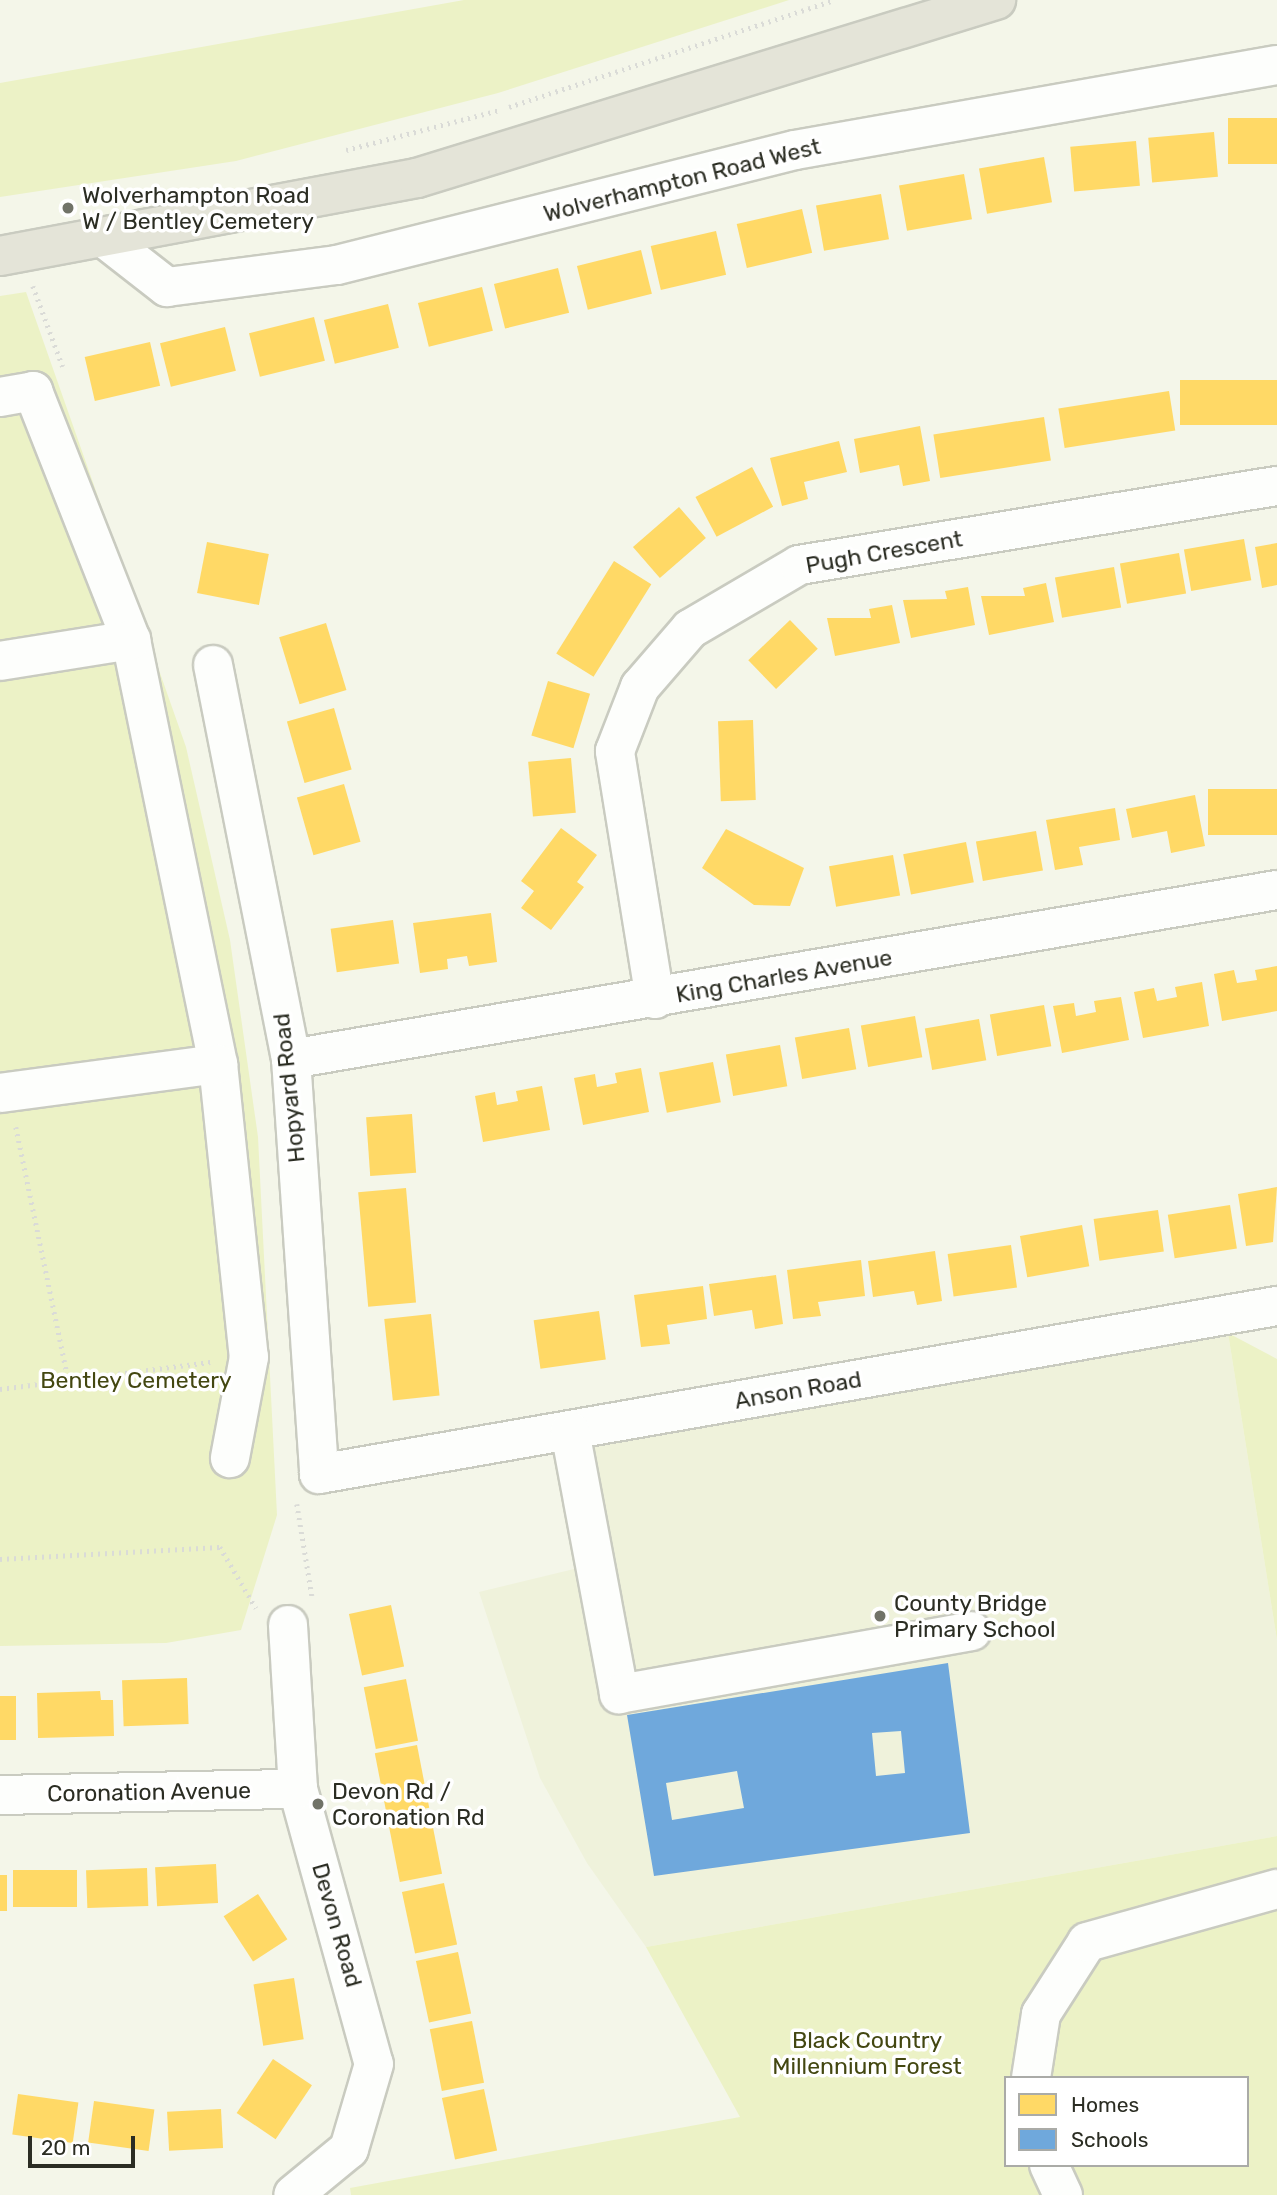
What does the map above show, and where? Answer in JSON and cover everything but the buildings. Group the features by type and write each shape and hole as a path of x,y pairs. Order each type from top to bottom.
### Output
{"main road":[{"path":"0,256 417,178 996,0"}],"street":[{"name":"Wolverhampton Road West","path":"104,238 167,287 338,265 795,150 1277,65"},
{"path":"0,397 33,391 131,640 218,1064 249,1357 230,1458"},
{"name":"Pugh Crescent","path":"655,999 615,751 640,687 690,629 799,565 1277,486"},
{"path":"0,661 131,640"},
{"name":"Hopyard Road","path":"213,665 290,1059 307,1486"},
{"name":"King Charles Avenue","path":"290,1059 1277,891"},
{"path":"5,1093 218,1064"},
{"name":"Anson Road","path":"307,1486 570,1431 1277,1306"},
{"path":"570,1431 619,1694 971,1631"},
{"name":"Devon Road","path":"287,1615 298,1789 374,2064 349,2149 293,2195"},
{"name":"Coronation Avenue","path":"0,1795 298,1789"},
{"path":"1031,2076 1041,2014 1087,1942 1277,1889"},
{"path":"1050,2167 1063,2195"}],"path":[{"path":"341,151 503,109 834,0"},
{"path":"5,1093 68,1379"},
{"path":"0,1389 249,1357"},
{"path":"287,1615 307,1486"},
{"path":"0,1559 220,1547 287,1615"}],"shaded area":[{"name":"County Bridge Primary School","path":"1228,1333 1277,1640 1277,1836 646,1947 587,1863 540,1778 479,1592 574,1569 551,1444"}],"green space":[{"path":"464,0 789,0 498,93 236,161 0,197 0,83"},
{"name":"Bentley Cemetery","path":"26,292 186,747 230,940 258,1137 277,1515 241,1630 166,1643 0,1646 0,296"},
{"path":"1228,1333 1277,1359 1277,1640"},
{"name":"Black Country Millennium Forest","path":"1277,1836 1277,2195 351,2195 350,2188 740,2117 646,1947"}],"place":[{"name":"Wolverhampton Road W / Bentley Cemetery","path":"68,208"},
{"name":"County Bridge Primary School","path":"880,1616"},
{"name":"Devon Rd / Coronation Rd","path":"318,1804"}]}
